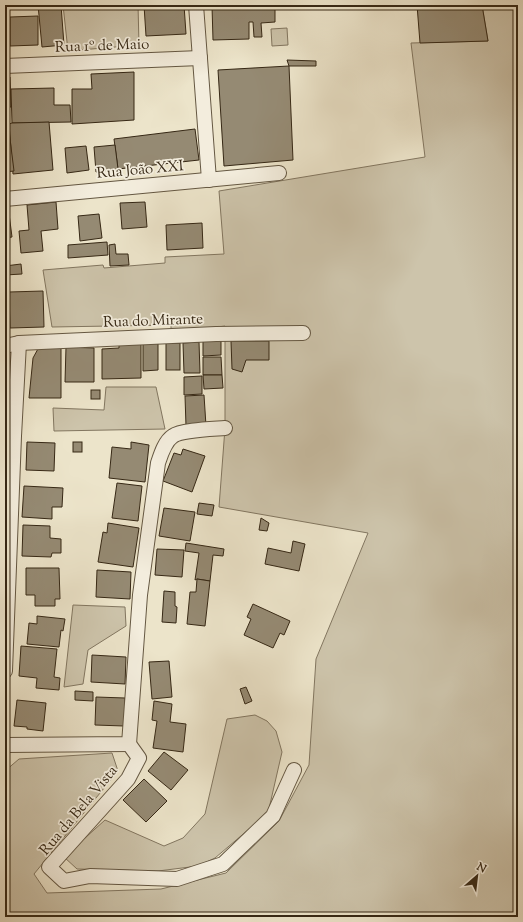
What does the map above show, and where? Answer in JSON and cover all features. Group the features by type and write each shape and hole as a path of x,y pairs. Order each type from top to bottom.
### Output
{"street":[{"path":"196,5 209,180"},
{"name":"Rua 1º de Maio","path":"5,66 200,58"},
{"name":"Rua João XXI","path":"5,199 279,173"},
{"name":"Rua do Mirante","path":"5,346 19,342 216,334 303,333"},
{"path":"5,671 19,342"},
{"path":"129,744 140,595 158,463 164,445 173,435 187,431 225,428"},
{"name":"Rua da Bela Vista","path":"5,746 129,744 139,758 128,779 49,867 64,881 90,876 177,879 223,864 273,816 294,770"}],"shaded area":[{"path":"63,5 138,5 139,45 68,51"},
{"path":"482,5 518,5 518,917 5,917 5,771 19,759 112,753 118,771 34,874 47,893 161,889 226,873 279,821 309,765 316,659 368,533 219,507 225,428 225,326 171,333 171,325 52,327 43,270 103,265 104,268 165,263 165,257 224,254 219,191 425,157 411,43 488,41"},
{"path":"287,28 288,45 272,46 271,29"},
{"path":"106,387 156,387 165,429 54,431 53,408 104,410"},
{"path":"73,605 125,607 126,626 88,650 83,684 64,687"},
{"path":"255,715 267,721 276,731 282,752 268,813 215,858 198,866 158,871 77,869 64,857 105,820 164,846 183,838 205,814 227,719"}],"building":[{"path":"38,5 61,5 64,45 42,47"},
{"path":"144,5 184,5 186,34 146,36"},
{"path":"275,5 275,22 261,23 262,37 254,37 253,22 249,22 249,39 213,40 212,6"},
{"path":"417,5 482,5 488,41 420,43"},
{"path":"38,16 38,45 10,46 10,17"},
{"path":"287,60 316,61 316,66 289,66"},
{"path":"289,66 293,160 224,166 218,70"},
{"path":"134,72 134,120 72,124 72,89 92,89 91,74"},
{"path":"5,77 10,77 11,107 5,107"},
{"path":"54,88 54,105 70,105 71,122 12,123 11,89"},
{"path":"49,122 53,170 13,174 9,124"},
{"path":"195,129 199,160 118,169 114,139"},
{"path":"5,131 9,131 14,171 5,172"},
{"path":"115,145 118,169 96,172 94,147"},
{"path":"86,146 89,170 67,173 65,148"},
{"path":"56,202 58,229 41,231 43,251 21,253 19,231 29,230 27,205"},
{"path":"145,202 147,227 122,229 120,203"},
{"path":"5,206 8,206 12,237 5,238"},
{"path":"99,214 102,238 80,241 78,216"},
{"path":"202,223 203,248 167,250 166,225"},
{"path":"107,242 108,255 68,258 68,245"},
{"path":"115,244 116,254 128,254 129,265 110,266 109,245"},
{"path":"21,264 22,274 5,275 5,266"},
{"path":"43,291 44,327 10,328 9,292"},
{"path":"203,337 221,337 221,355 203,356"},
{"path":"231,341 269,341 269,360 246,360 242,372 232,369"},
{"path":"199,342 200,373 184,373 183,343"},
{"path":"143,343 158,343 158,370 143,371"},
{"path":"166,343 180,343 180,370 166,370"},
{"path":"119,344 141,344 141,378 102,379 102,349 119,348"},
{"path":"61,346 61,398 29,398 33,358 39,347"},
{"path":"66,347 94,348 94,382 65,382"},
{"path":"203,357 221,357 222,375 203,375"},
{"path":"203,375 222,375 223,388 204,389"},
{"path":"202,376 202,394 184,395 184,377"},
{"path":"91,390 100,390 100,399 91,399"},
{"path":"204,395 206,426 186,426 185,396"},
{"path":"27,442 55,443 54,471 26,470"},
{"path":"73,442 82,442 82,452 73,452"},
{"path":"131,442 149,445 145,482 109,478 112,447 131,449"},
{"path":"183,449 205,456 192,492 163,481 174,453 181,455"},
{"path":"117,483 142,486 138,521 112,518"},
{"path":"24,486 63,488 62,507 52,507 52,519 22,517"},
{"path":"199,503 214,505 212,516 197,514"},
{"path":"164,508 195,512 190,541 159,536"},
{"path":"261,518 269,523 267,531 259,530"},
{"path":"108,523 139,528 133,567 98,562 103,532 107,533"},
{"path":"23,525 50,526 50,538 61,539 61,553 52,553 51,557 22,556"},
{"path":"293,541 305,544 299,571 265,564 268,548 291,553"},
{"path":"186,543 224,549 223,556 213,555 210,581 195,580 199,553 185,551"},
{"path":"157,549 184,550 182,577 155,575"},
{"path":"26,568 59,568 60,599 55,599 55,606 35,606 35,595 26,595"},
{"path":"97,570 131,572 130,599 96,597"},
{"path":"197,579 210,581 205,626 187,624 190,592 196,592"},
{"path":"164,591 175,592 175,606 177,607 176,623 162,622"},
{"path":"253,604 290,621 284,635 280,633 273,648 244,635 251,619 247,617"},
{"path":"37,616 65,619 63,631 61,630 59,647 27,644 29,623 37,624"},
{"path":"21,646 57,649 54,677 60,678 59,690 36,688 37,678 19,676"},
{"path":"92,655 126,657 125,684 91,682"},
{"path":"169,661 172,697 152,699 149,662"},
{"path":"246,687 252,701 245,704 240,689"},
{"path":"75,691 93,692 93,701 75,700"},
{"path":"96,697 125,698 124,726 95,725"},
{"path":"17,700 46,703 43,731 27,729 27,727 14,726"},
{"path":"154,701 172,704 170,722 186,724 183,752 153,748 157,721 152,720"},
{"path":"164,752 188,770 171,790 148,771"},
{"path":"144,779 167,801 146,822 123,800"}]}
